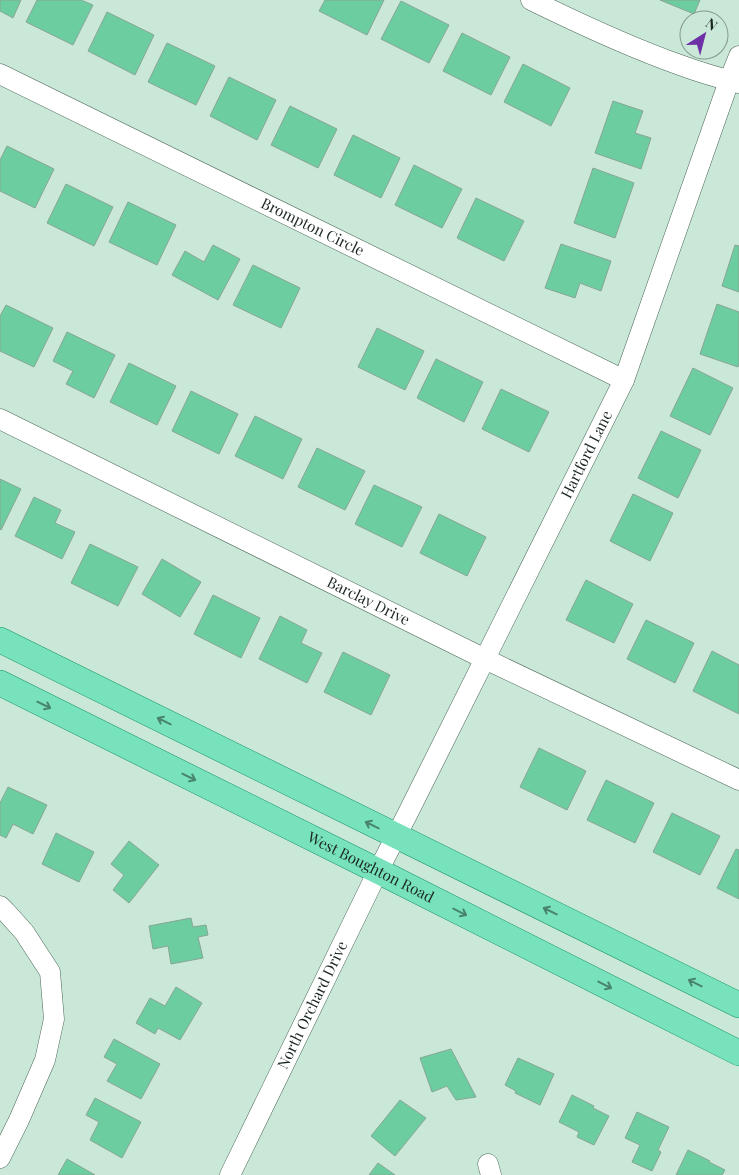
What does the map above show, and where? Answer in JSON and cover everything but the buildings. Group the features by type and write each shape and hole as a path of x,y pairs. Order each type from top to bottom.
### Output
{"main road":[{"path":"0,640 739,1005"},
{"name":"West Boughton Road","path":"0,683 739,1053"}],"street":[{"path":"531,0 619,41 669,61 734,82"},
{"name":"Hartford Lane","path":"396,836 624,380 734,82 739,56"},
{"name":"Brompton Circle","path":"0,74 624,380"},
{"name":"Barclay Drive","path":"0,419 485,659 739,780"},
{"name":"North Orchard Drive","path":"230,1175 396,836"},
{"path":"0,906 24,932 50,972 54,1019 45,1060 0,1158"}]}
